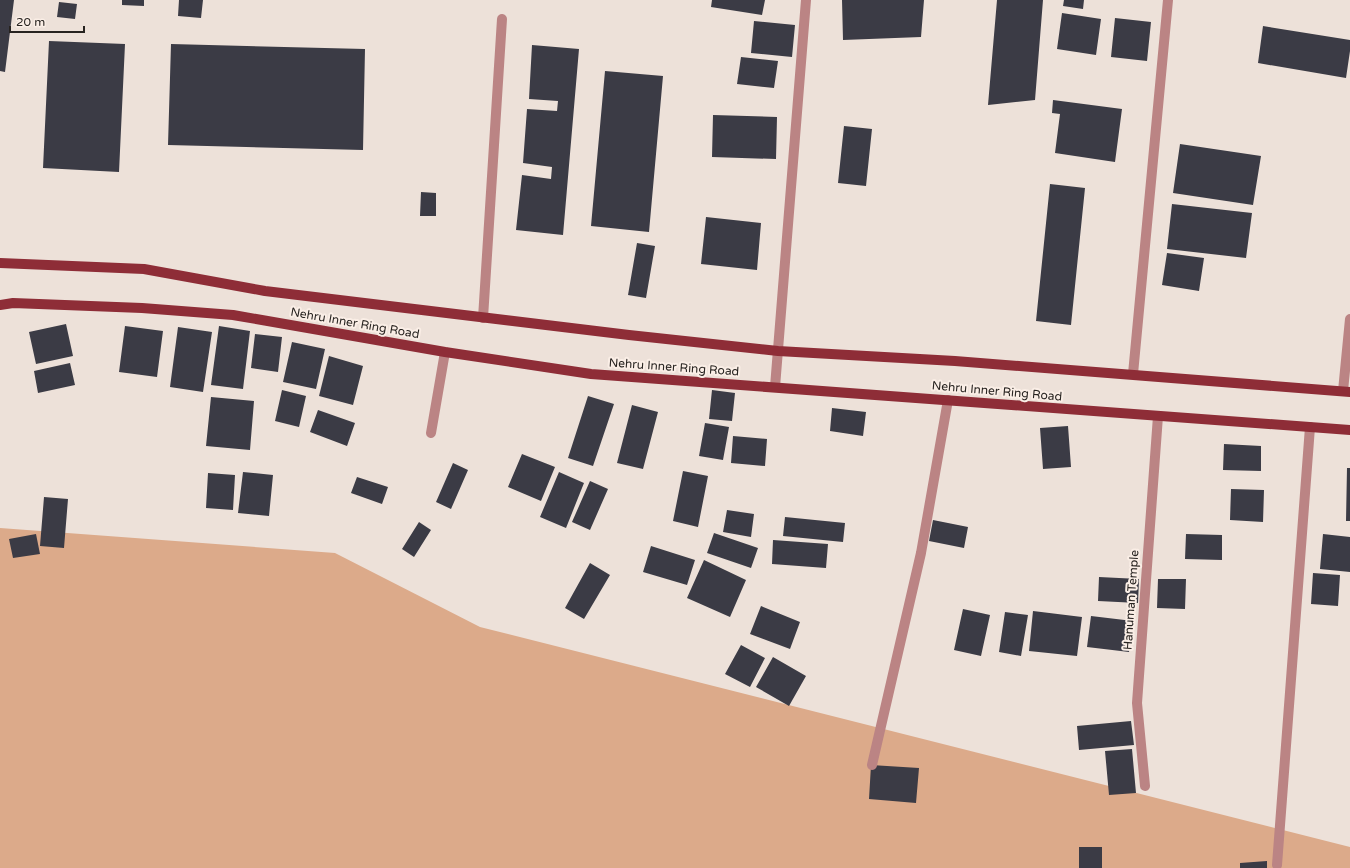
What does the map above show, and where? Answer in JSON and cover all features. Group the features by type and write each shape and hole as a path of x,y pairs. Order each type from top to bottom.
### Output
{"main road":[{"name":"Nehru Inner Ring Road","path":"0,263 144,269 265,291 440,311 483,318 628,336 778,351 955,361 1346,392"},
{"name":"Nehru Inner Ring Road","path":"0,305 13,303 142,308 233,315 445,352 591,374 1350,430"}],"street":[{"path":"775,387 806,0"},
{"path":"1133,374 1168,0"},
{"path":"483,318 502,19"},
{"path":"1346,392 1350,319"},
{"path":"431,433 445,352"},
{"path":"872,765 921,553 948,400"},
{"name":"Hanuman Temple","path":"1145,786 1137,703 1158,416"},
{"path":"1277,865 1310,427"}],"shaded area":[{"path":"0,528 335,553 480,627 1350,847 1350,868 0,868"}],"building":[{"path":"0,0 14,0 5,72 0,71"},
{"path":"122,0 144,0 144,6 122,5"},
{"path":"179,0 203,0 201,18 178,16"},
{"path":"712,0 765,0 762,15 711,7"},
{"path":"842,0 924,0 921,37 843,40"},
{"path":"997,0 1043,0 1035,100 988,105"},
{"path":"1064,0 1084,0 1083,9 1063,6"},
{"path":"59,2 77,4 75,19 57,17"},
{"path":"1062,13 1101,19 1096,55 1057,49"},
{"path":"1115,18 1151,22 1147,61 1111,57"},
{"path":"754,21 795,25 792,57 751,53"},
{"path":"1263,26 1350,40 1346,78 1258,63"},
{"path":"49,41 125,44 119,172 43,168"},
{"path":"171,44 365,49 363,150 168,145"},
{"path":"532,45 579,49 563,235 516,230 522,175 551,179 552,167 523,163 527,109 557,111 558,101 529,99"},
{"path":"741,57 778,61 774,88 737,84"},
{"path":"605,71 663,76 649,232 591,226"},
{"path":"1053,100 1122,109 1115,162 1055,153 1060,114 1052,113"},
{"path":"713,115 777,117 776,159 712,157"},
{"path":"844,126 872,129 866,186 838,183"},
{"path":"1180,144 1261,156 1253,205 1173,193"},
{"path":"1050,184 1085,188 1071,325 1036,321"},
{"path":"421,192 436,193 436,216 420,216"},
{"path":"1172,204 1252,213 1246,258 1167,249"},
{"path":"706,217 761,223 757,270 701,264"},
{"path":"637,243 655,246 646,298 628,295"},
{"path":"1167,253 1204,258 1199,291 1162,285"},
{"path":"66,324 73,356 36,364 29,332"},
{"path":"125,326 163,331 157,377 119,372"},
{"path":"219,326 250,331 243,389 211,385"},
{"path":"178,327 212,332 203,392 170,387"},
{"path":"255,334 282,337 278,372 251,368"},
{"path":"292,342 325,349 316,389 283,382"},
{"path":"329,356 363,366 353,405 319,396"},
{"path":"70,363 75,385 38,393 34,371"},
{"path":"282,390 306,396 299,427 275,421"},
{"path":"712,390 735,393 732,421 709,419"},
{"path":"588,396 614,404 593,466 568,458"},
{"path":"211,397 254,401 250,450 206,446"},
{"path":"632,405 658,412 643,469 617,463"},
{"path":"832,408 866,412 863,436 830,431"},
{"path":"318,410 355,423 347,446 310,432"},
{"path":"705,423 729,427 723,460 699,456"},
{"path":"1068,426 1071,467 1043,469 1040,428"},
{"path":"733,436 767,439 765,466 731,463"},
{"path":"1224,444 1261,446 1261,471 1223,470"},
{"path":"522,454 555,467 541,501 508,487"},
{"path":"453,463 468,470 451,509 436,502"},
{"path":"1347,468 1350,468 1350,521 1346,521"},
{"path":"683,471 708,476 698,527 673,521"},
{"path":"243,472 273,475 269,516 238,513"},
{"path":"559,472 584,483 566,528 540,517"},
{"path":"208,473 235,475 233,510 206,508"},
{"path":"357,477 388,487 382,504 351,493"},
{"path":"590,481 608,489 590,530 572,522"},
{"path":"1231,489 1264,490 1263,522 1230,520"},
{"path":"44,497 68,499 64,548 40,546"},
{"path":"727,510 754,514 751,537 723,532"},
{"path":"785,517 845,523 843,542 783,536"},
{"path":"933,520 968,527 964,548 929,541"},
{"path":"419,522 431,530 414,557 402,549"},
{"path":"714,533 758,548 751,568 707,553"},
{"path":"36,534 40,554 13,558 9,539"},
{"path":"1186,534 1222,535 1222,560 1185,559"},
{"path":"1323,534 1350,537 1350,572 1320,569"},
{"path":"773,540 828,544 826,568 772,564"},
{"path":"651,546 695,560 687,585 643,572"},
{"path":"704,560 746,580 730,617 687,598"},
{"path":"590,563 610,575 584,619 565,608"},
{"path":"1313,573 1340,575 1338,606 1311,604"},
{"path":"1099,577 1139,579 1138,603 1098,601"},
{"path":"1158,579 1186,579 1185,609 1157,608"},
{"path":"761,606 800,622 790,649 750,634"},
{"path":"963,609 990,615 981,656 954,650"},
{"path":"1033,611 1082,617 1077,656 1029,651"},
{"path":"1005,612 1028,615 1021,656 999,652"},
{"path":"1091,616 1133,621 1129,652 1087,647"},
{"path":"741,645 765,658 750,687 725,674"},
{"path":"773,657 806,676 789,706 756,687"},
{"path":"1131,721 1134,745 1079,750 1077,726"},
{"path":"1132,749 1136,793 1109,795 1105,751"},
{"path":"871,765 919,768 916,803 869,799"},
{"path":"1079,847 1102,847 1102,868 1079,868"},
{"path":"1267,861 1267,868 1240,868 1240,863"}]}
